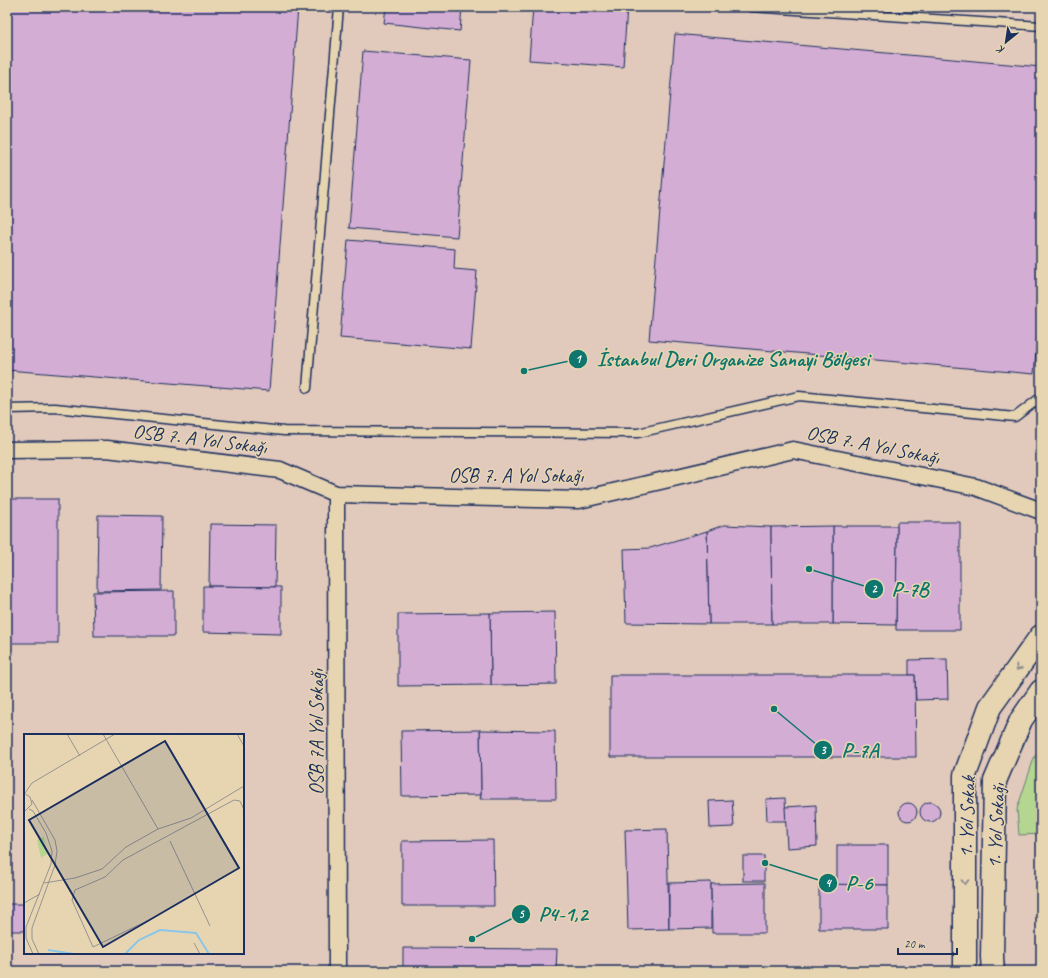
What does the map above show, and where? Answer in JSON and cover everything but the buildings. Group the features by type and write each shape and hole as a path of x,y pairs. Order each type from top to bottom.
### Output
{"street":[{"name":"OSB 7. A Yol Sokağı","path":"7,450 107,449 280,470 336,494 579,500 793,450 976,487 1041,511"},
{"name":"OSB 7A Yol Sokağı","path":"336,494 337,971"},
{"name":"1. Yol Sokak","path":"965,971 965,775 990,707 1041,636"},
{"name":"1. Yol Sokağı","path":"993,971 995,781 1021,720 1041,691"}],"lane":[{"path":"307,388 339,7"},
{"path":"751,7 1041,26"},
{"path":"7,409 55,408 284,431 638,433 799,396 1015,417 1041,397"}],"shaded area":[{"path":"7,7 1041,7 1041,971 7,971"}],"green space":[{"path":"1041,747 1041,834 1019,835 1017,809 1034,758"}],"place":[{"name":"İstanbul Deri Organize Sanayi Bölgesi","path":"524,371"},
{"name":"P-7B","path":"809,569"},
{"name":"P-7A","path":"774,709"},
{"name":"P-6","path":"765,863"},
{"name":"P4-1,2","path":"472,939"}]}
